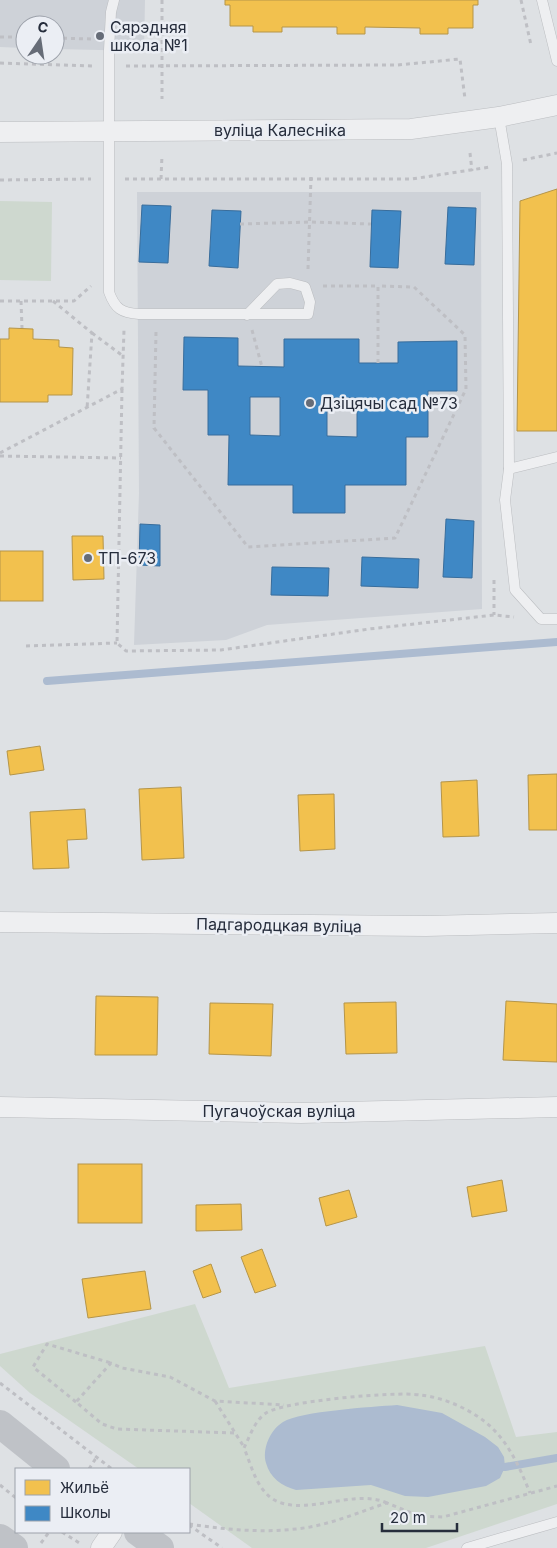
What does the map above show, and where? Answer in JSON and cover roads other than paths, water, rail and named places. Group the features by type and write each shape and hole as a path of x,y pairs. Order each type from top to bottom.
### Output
{"street":[{"name":"вуліца Калесніка","path":"0,132 411,129 499,117 557,105"},
{"name":"Падгародцкая вуліца","path":"0,922 426,926 557,923"},
{"name":"Пугачоўская вуліца","path":"0,1107 302,1113 557,1107"},
{"path":"0,1424 55,1468"},
{"path":"101,1548 111,1533"},
{"path":"139,1533 160,1548"},
{"path":"0,1538 14,1548"}],"lane":[{"path":"114,0 109,66 110,292 114,305 124,313 247,315 308,314 310,302 306,287 290,283 278,284 247,315"},
{"path":"542,0 557,61"},
{"path":"547,17 557,12"},
{"path":"499,117 507,164 509,469 505,500 515,590 541,619 557,619"},
{"path":"509,469 557,457"},
{"path":"467,1548 557,1522"}],"water":[{"path":"397,1405 442,1413 485,1437 498,1447 504,1457 505,1467 500,1478 486,1486 428,1497 405,1496 371,1485 296,1490 277,1481 270,1473 265,1458 266,1446 274,1430 283,1422 292,1418 320,1412"}],"waterway":[{"path":"47,681 557,642"},
{"path":"505,1467 557,1458"}],"place":[{"name":"Сярэдняя школа №1","path":"100,36"},
{"name":"Дзіцячы сад №73","path":"310,403"},
{"name":"ТП-673","path":"88,558"}]}
